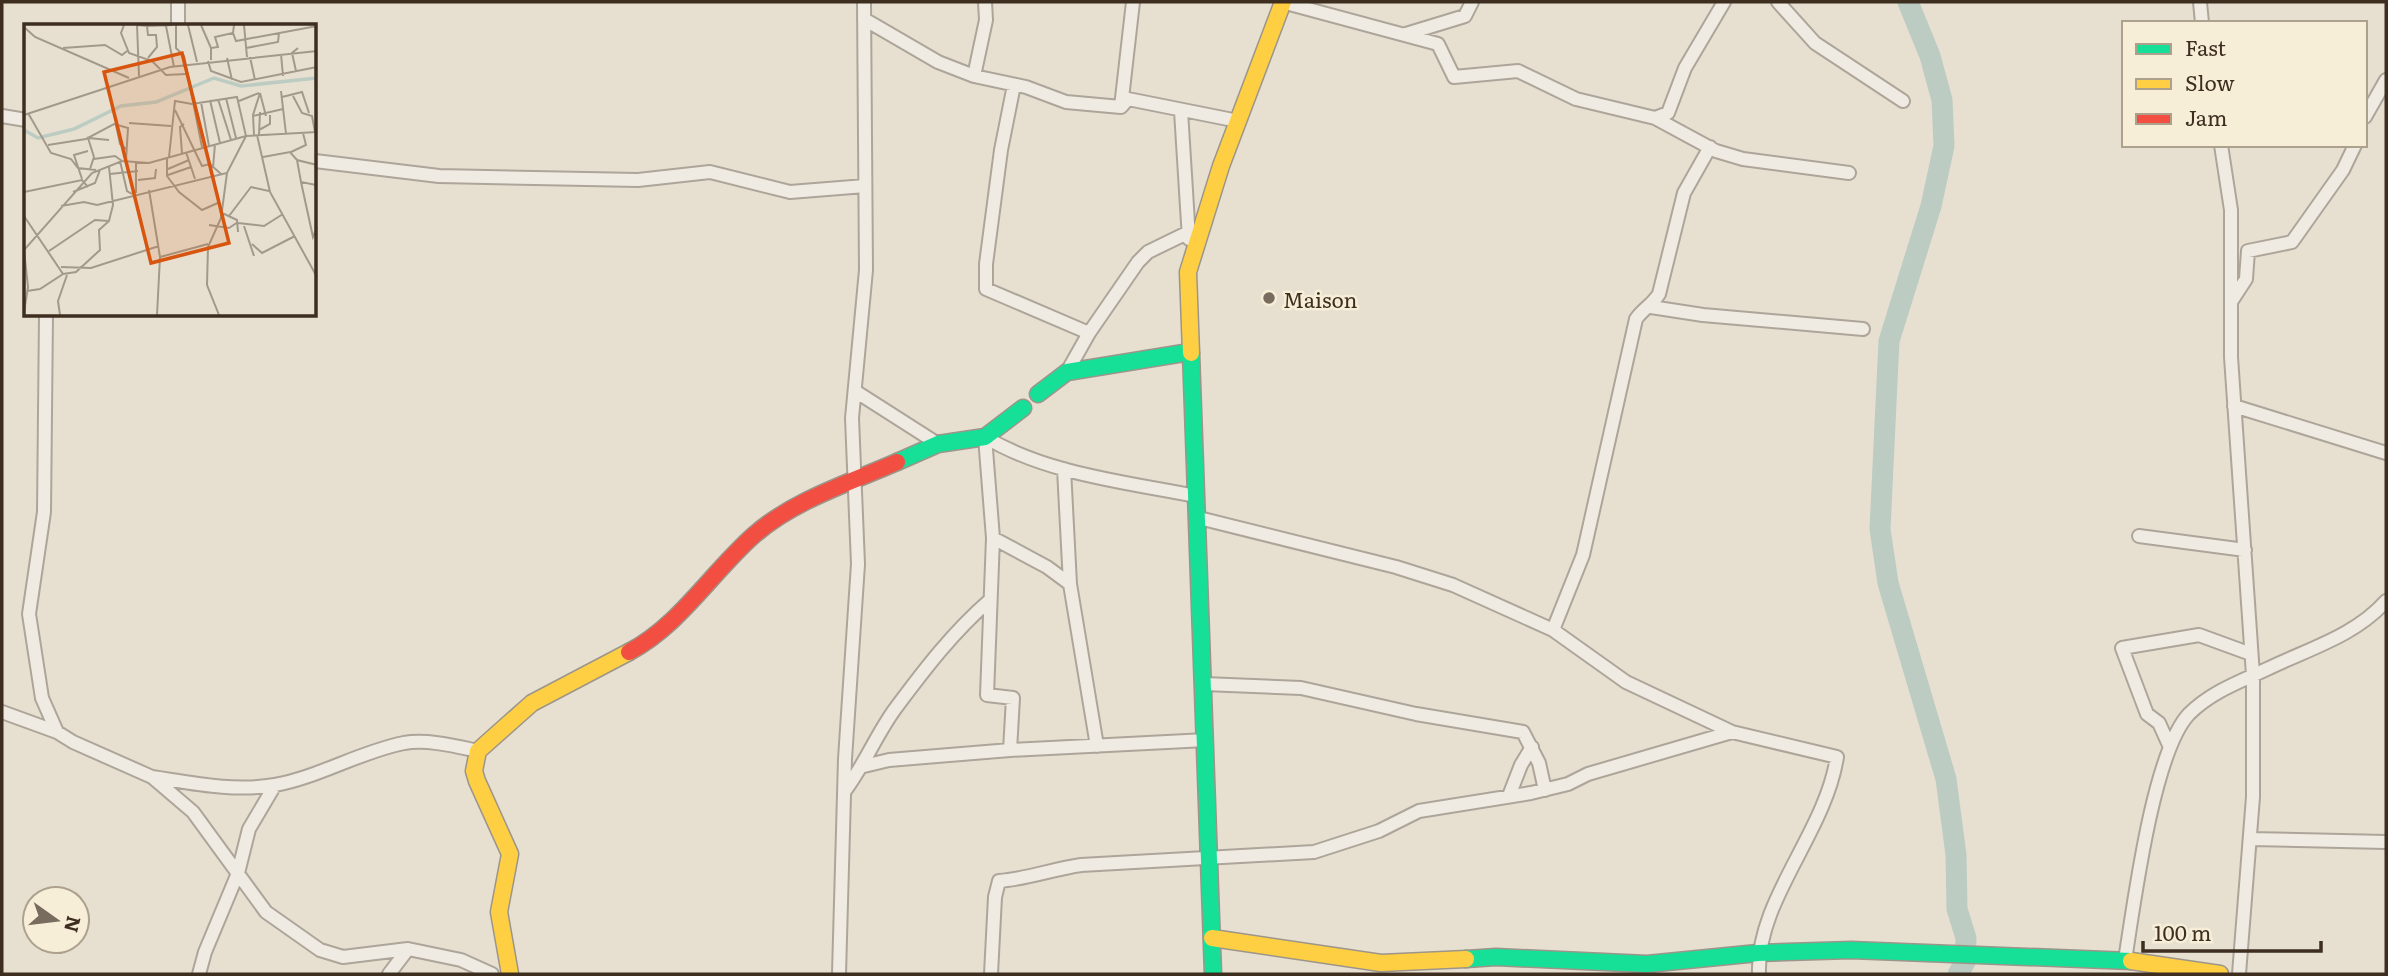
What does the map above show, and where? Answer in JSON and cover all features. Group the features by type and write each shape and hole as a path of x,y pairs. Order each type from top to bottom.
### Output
{"street":[{"path":"177,24 178,2"},
{"path":"839,974 844,792 858,564 852,418 866,270 864,2"},
{"path":"974,76 986,20 985,2"},
{"path":"1121,107 1132,2"},
{"path":"1191,259 1282,2 1438,44 1454,78 1518,71 1576,99 1655,118 1710,147 1743,159 1849,173"},
{"path":"1402,34 1437,27 1465,16 1472,2"},
{"path":"1655,118 1668,113 1685,68 1724,2"},
{"path":"1778,2 1815,43 1903,101"},
{"path":"2200,2 2202,21"},
{"path":"864,19 938,62 974,76 1014,85 1066,102 1121,107"},
{"path":"2367,113 2386,80"},
{"path":"1014,85 1001,150 985,285 990,292 1089,333"},
{"path":"1121,107 1128,100 1238,121"},
{"path":"1181,111 1191,259 1190,352 1195,496 1199,518 1213,974"},
{"path":"2,116 24,120"},
{"path":"1553,630 1583,555 1636,319 1641,312 1651,307 1658,294 1684,193 1710,147"},
{"path":"2221,147 2231,211 2230,303 2234,407 2253,676 2251,839 2239,974"},
{"path":"2230,303 2246,279 2248,251 2292,242 2343,170 2354,147"},
{"path":"317,161 439,176 638,180 710,172 790,192 865,186"},
{"path":"1038,394 1067,372 1089,333 1138,262 1148,252 1189,232"},
{"path":"1651,307 1703,315 1863,329"},
{"path":"46,317 44,512 29,614 42,698 57,732"},
{"path":"1067,372 1190,352"},
{"path":"855,391 938,444"},
{"path":"2234,407 2386,453"},
{"path":"510,974 499,912 510,853 477,781 474,771 478,751 532,703 654,639 754,535 792,508 938,444 985,437 1023,408"},
{"path":"985,437 1011,453 1064,469 1195,496"},
{"path":"985,437 993,538 987,695 1013,698 1010,750"},
{"path":"1064,469 1070,584 1097,746"},
{"path":"1199,518 1453,585 1553,630 1626,682 1732,732 1837,757 1809,840 1770,911 1758,953 1759,974"},
{"path":"2139,536 2245,550"},
{"path":"993,538 1047,567 1070,584"},
{"path":"844,792 864,766 896,709 955,630 989,600"},
{"path":"2125,960 2143,850 2169,745 2189,714 2214,693 2328,642 2361,624 2386,601"},
{"path":"2169,745 2159,723 2147,714 2122,648 2199,635 2251,654"},
{"path":"1204,684 1301,688 1416,714 1523,732 1532,747 1545,790"},
{"path":"2,712 57,732 90,750 152,777 218,786 275,785 405,743 442,744 478,751"},
{"path":"991,974 995,897 999,881 1023,879 1052,869 1081,865 1314,852 1379,831 1419,811 1545,790 1732,732"},
{"path":"864,766 888,760 1010,750 1206,740"},
{"path":"1510,796 1521,765 1532,747"},
{"path":"152,777 193,812 266,912 320,950 343,957 408,950 461,960 492,974"},
{"path":"199,974 205,952 237,873 249,829 275,785"},
{"path":"2251,839 2386,842"},
{"path":"1212,938 1381,963 1496,957 1647,964 1758,953 1852,950 2125,960 2220,974"},
{"path":"389,974 408,950"}],"waterway":[{"path":"1908,2 1930,56 1942,100 1944,146 1931,206 1889,341 1880,529 1888,583 1946,779 1956,855 1957,909 1966,938 1965,962 1958,974"}],"traffic: fast":[{"path":"1038,394 1067,372 1190,352"},
{"path":"1191,353 1213,974"},
{"path":"897,462 938,444 985,437 1023,408"},
{"path":"1466,959 1496,957 1647,964 1758,953 1851,950 2131,961"}],"traffic: slow":[{"path":"1191,353 1188,272 1221,166 1283,2"},
{"path":"510,974 499,912 510,854 477,781 474,771 478,751 532,703 629,652"},
{"path":"1212,938 1381,963 1466,959"},
{"path":"2131,961 2220,974"}],"traffic: jam":[{"path":"629,652 664,628 738,550 770,523 822,493 897,462"}],"place":[{"name":"Maison","path":"1269,298"}]}
